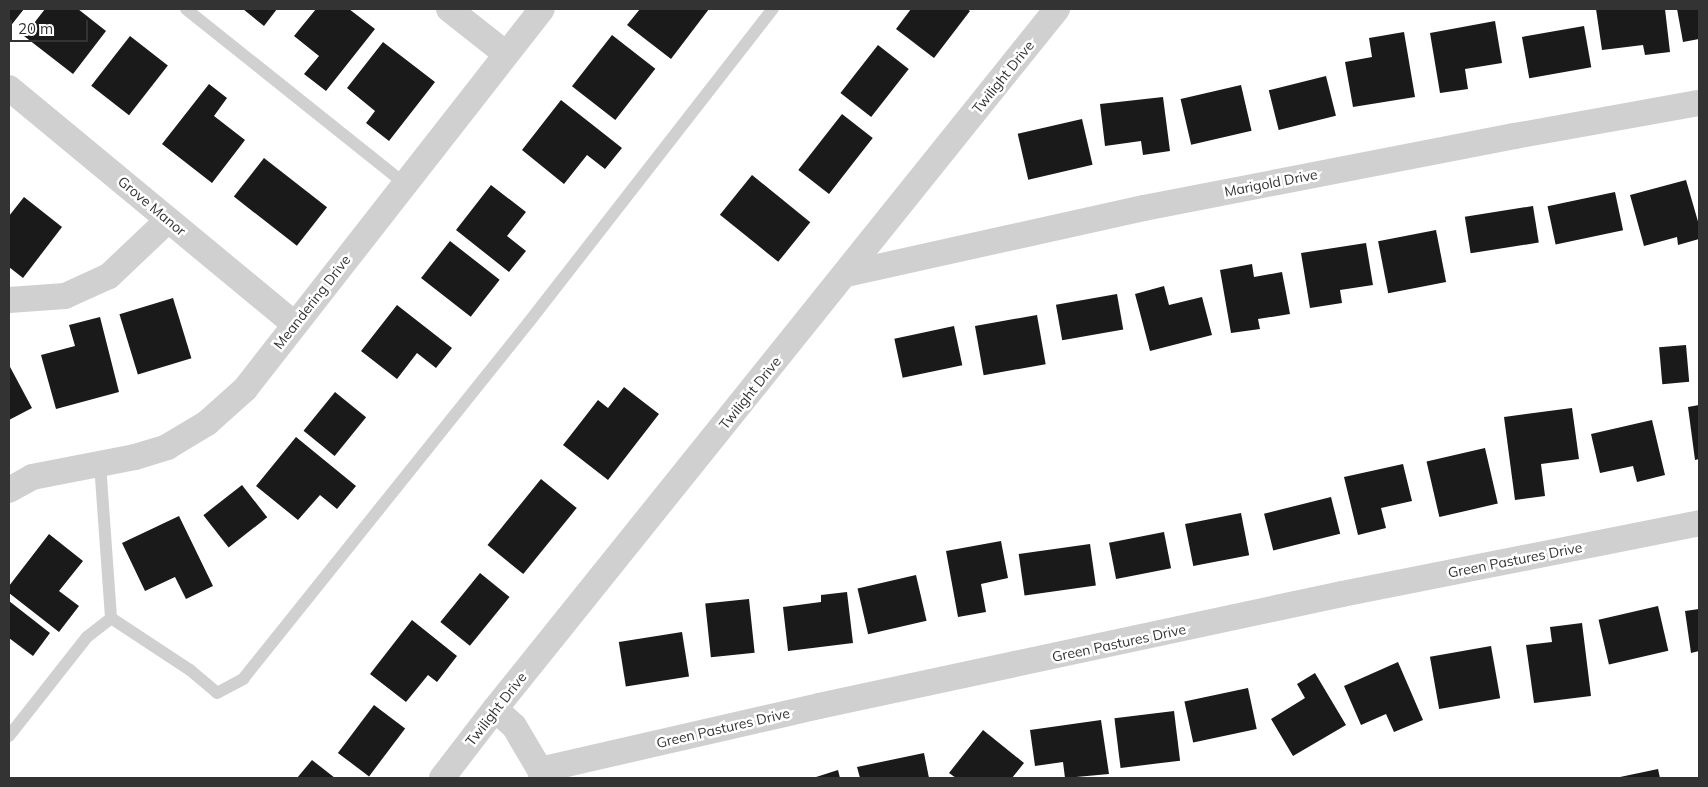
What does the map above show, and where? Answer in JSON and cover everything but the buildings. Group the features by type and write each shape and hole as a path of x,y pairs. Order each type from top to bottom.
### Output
{"street":[{"path":"449,9 506,54"},
{"name":"Meandering Drive","path":"9,490 32,477 135,457 167,447 207,423 245,389 542,9"},
{"name":"Twilight Drive","path":"442,778 495,709 1057,9"},
{"name":"Grove Manor","path":"9,88 295,325"},
{"name":"Marigold Drive","path":"846,274 1144,208 1514,136 1699,103"},
{"path":"9,300 65,296 109,276 168,220"},
{"name":"Green Pastures Drive","path":"541,774 819,706 1342,594 1699,523"},
{"path":"495,709 514,726 541,774"}],"lane":[{"path":"186,9 405,184"},
{"path":"111,618 190,670 217,693 243,679 529,322 773,9"},
{"path":"100,464 111,618"},
{"path":"9,736 87,636 111,618"}]}
